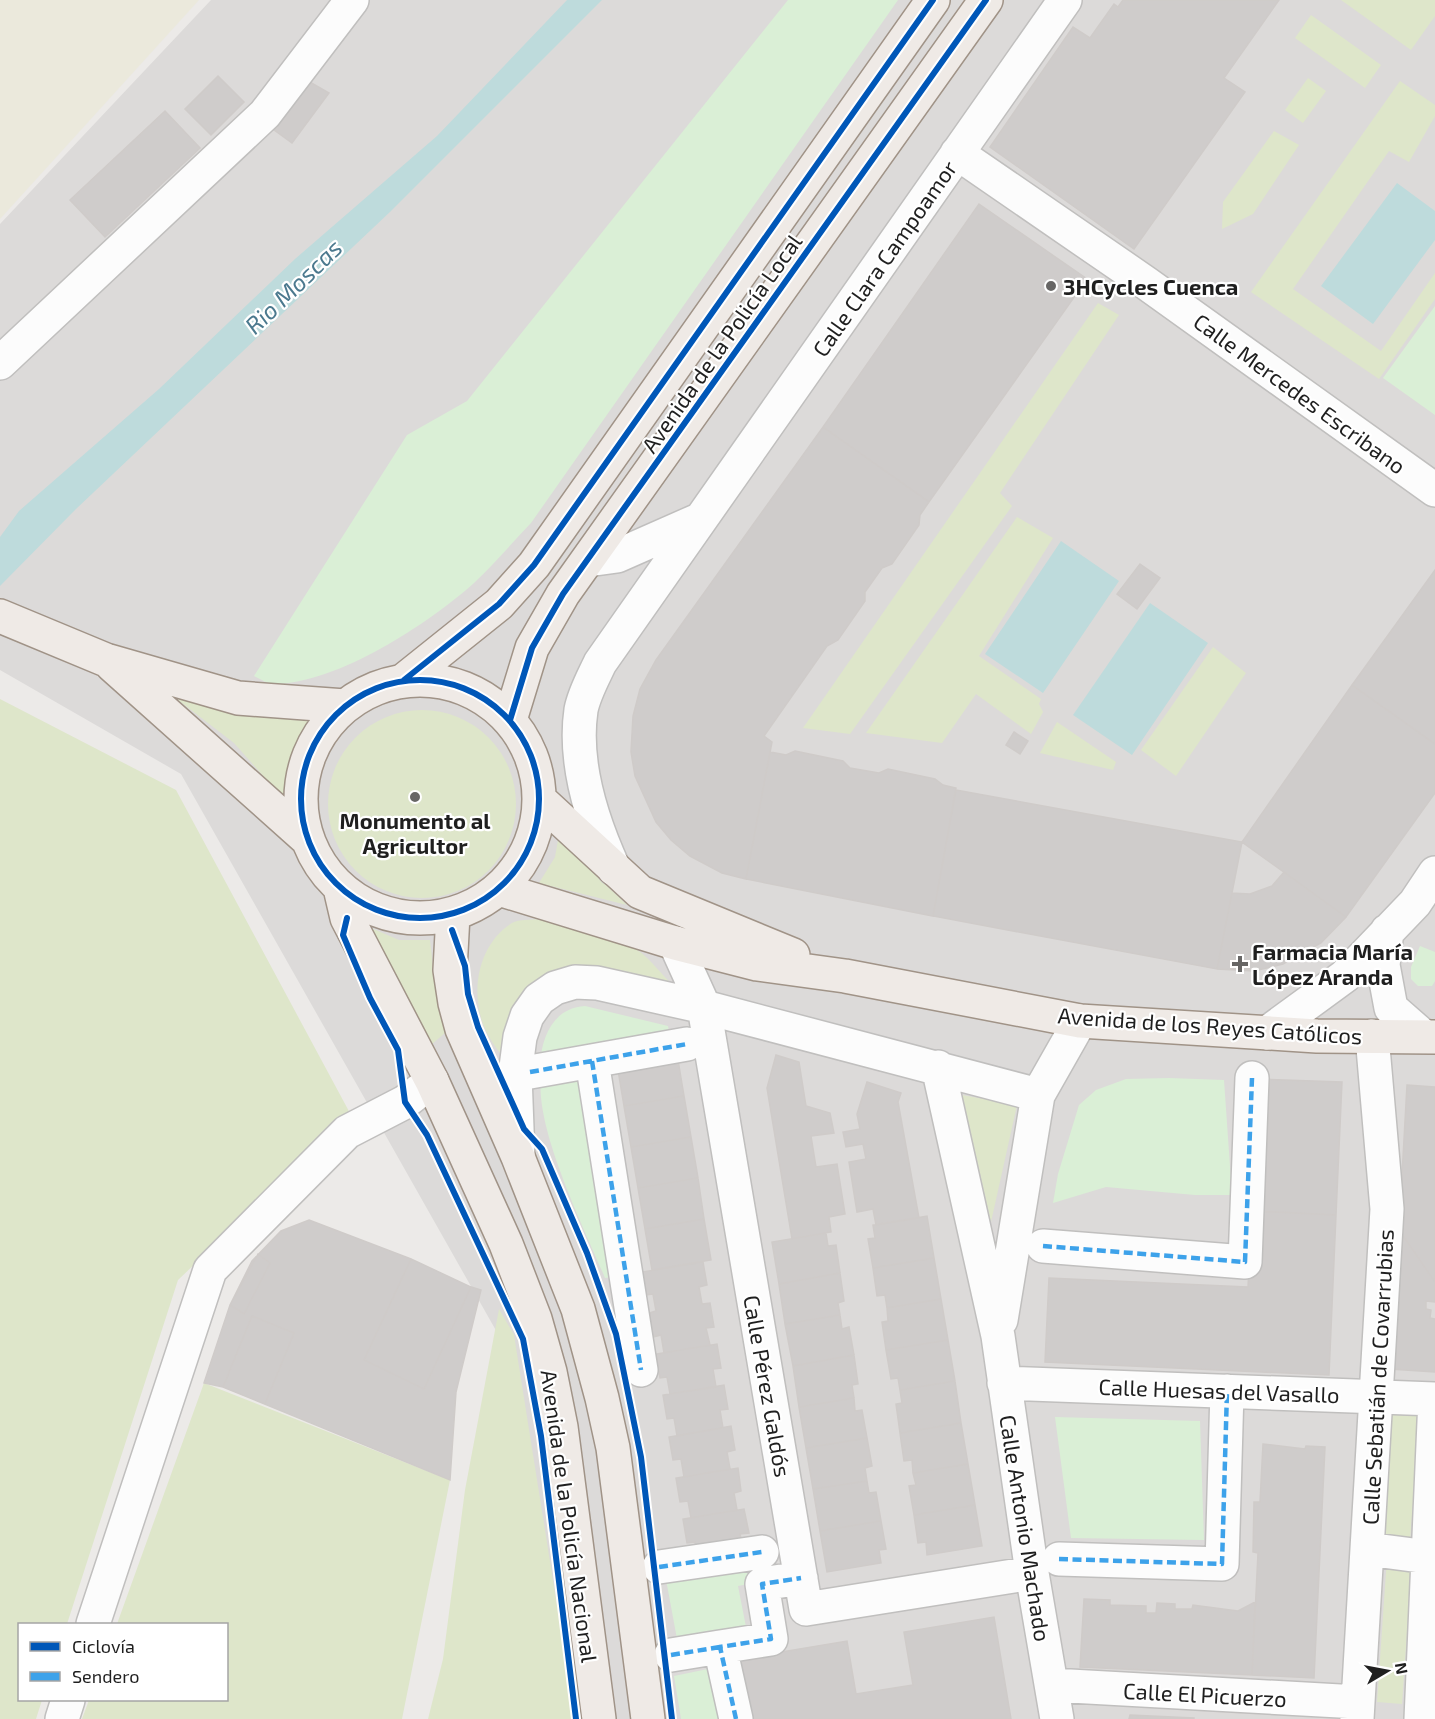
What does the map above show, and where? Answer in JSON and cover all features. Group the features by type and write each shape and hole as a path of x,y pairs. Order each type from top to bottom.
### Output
{"main road":[{"name":"Avenida de la Policía Local","path":"404,680 499,604 534,565 933,0"},
{"name":"Avenida de la Policía Local","path":"510,720 532,648 545,621 986,0"},
{"path":"0,616 106,660 238,698 345,706"},
{"path":"106,660 307,839"},
{"path":"404,680 430,680 462,687 491,702 510,720 532,758 536,771 540,800 529,849 511,877 499,889 482,902 453,915 423,919 393,916 365,906 340,888 321,866 307,839 300,803 305,766 320,733 345,706 367,692 404,680"},
{"name":"Avenida de los Reyes Católicos","path":"540,800 640,892 845,976"},
{"name":"Avenida de la Policía Nacional","path":"340,888 347,918 432,1081 506,1244 535,1319 550,1372 561,1427 599,1719"},
{"name":"Avenida de los Reyes Católicos","path":"499,889 675,943 757,964 845,976 1080,1021 1267,1033 1429,1037"},
{"name":"Avenida de la Policía Nacional","path":"453,915 450,970 455,1003 476,1063 519,1157 578,1309 602,1398 613,1448 648,1719"}],"street":[{"path":"0,363 265,114 352,0"},
{"name":"Calle Clara Campoamor","path":"614,869 596,830 588,801 580,740 584,699 610,647 705,517 1065,0"},
{"name":"Calle Mercedes Escribano","path":"957,153 1146,283 1435,490"},
{"path":"588,560 617,556 705,517"},
{"path":"1267,1033 1345,976 1415,903 1435,873"},
{"path":"1387,931 1383,965 1391,1008 1429,1037"},
{"name":"Calle Pérez Galdós","path":"675,943 704,1007 806,1609 1046,1566"},
{"path":"519,1157 515,1059 527,1016 539,999 566,983 586,982 704,1007 1038,1095"},
{"name":"Calle Antonio Machado","path":"998,1336 1038,1095 1080,1021"},
{"name":"Calle Sebatián de Covarrubias","path":"1358,1710 1387,1209 1372,1036"},
{"path":"530,1071 687,1044"},
{"path":"592,1061 641,1370"},
{"name":"Calle Antonio Machado","path":"938,1067 998,1336 1004,1383 1046,1566 1052,1686 1058,1719"},
{"path":"1043,1246 1245,1262 1252,1078"},
{"path":"93,1623 210,1270 347,1132 405,1102 432,1081"},
{"name":"Calle Huesas del Vasallo","path":"1004,1383 1435,1399"},
{"path":"1046,1566 1222,1564 1227,1391"},
{"path":"1421,1719 1432,1558 1435,1399"},
{"path":"1367,1549 1432,1558"},
{"path":"659,1567 762,1552"},
{"path":"671,1655 771,1639 762,1584 801,1578"},
{"path":"720,1647 736,1719"},
{"name":"Calle El Picuerzo","path":"1052,1686 1358,1710"},
{"path":"62,1719 68,1701"}],"shaded area":[{"path":"0,0 199,0 0,219"},
{"path":"211,0 1435,0 1435,1719 553,1719 511,1357 181,774 0,670 0,224"}],"green space":[{"path":"788,0 898,0 531,523 474,583 455,599 407,633 381,648 326,674 300,681 272,684 254,676 407,435 467,401"},
{"path":"1341,0 1435,0 1435,16 1411,50"},
{"path":"1311,15 1381,65 1365,88 1295,38"},
{"path":"1308,78 1326,91 1303,123 1285,110"},
{"path":"1400,81 1435,105 1435,116 1409,162 1389,151 1293,289 1381,351 1435,273 1435,299 1379,379 1251,292"},
{"path":"1274,131 1299,145 1253,214 1222,229 1223,202"},
{"path":"1098,303 1119,315 1000,493 1012,506 850,734 803,728"},
{"path":"1435,306 1435,415 1383,378"},
{"path":"1017,517 1053,538 979,656 1041,699 1039,704 1043,712 1031,734 976,694 942,743 866,733"},
{"path":"1213,647 1246,673 1176,776 1141,750"},
{"path":"169,693 318,714 309,723 296,745 291,769 290,806 234,743"},
{"path":"0,699 176,790 351,1115 178,1280 67,1623 18,1623 18,1701 42,1701 36,1719 0,1719"},
{"path":"422,710 458,717 474,726 488,738 500,752 509,768 516,804 509,840 500,856 488,870 474,882 458,891 422,898 386,891 370,882 356,870 344,856 335,840 328,804 335,768 344,752 356,738 370,726 386,717"},
{"path":"1057,722 1116,762 1113,770 1040,753"},
{"path":"558,840 627,905 539,883 555,857"},
{"path":"540,919 578,926 617,939 640,952 673,985 578,966 565,967 548,975 506,1062 488,1035 481,1017 478,1002 480,972 484,957 500,932 515,922"},
{"path":"371,928 399,940 430,940 435,986 446,1032 431,1045"},
{"path":"1420,946 1435,952 1435,981 1432,986 1418,986 1411,979 1411,967"},
{"path":"585,1006 668,1026 671,1043 540,1064 547,1033 552,1025 565,1012"},
{"path":"590,1068 618,1276 605,1278 563,1178 553,1150 541,1099 541,1077"},
{"path":"1126,1079 1224,1080 1232,1195 1195,1195 1106,1187 1053,1203 1058,1174 1079,1105 1096,1090"},
{"path":"962,1095 1017,1105 991,1222"},
{"path":"499,1309 514,1335 575,1719 428,1719 443,1659 465,1490"},
{"path":"204,1383 450,1480 402,1719 82,1719 89,1701 228,1701 228,1623 117,1623"},
{"path":"1390,1414 1420,1416 1410,1540 1382,1538"},
{"path":"1055,1417 1200,1421 1204,1540 1071,1538"},
{"path":"772,1555 776,1579 738,1586 746,1627 677,1639 665,1574"},
{"path":"1387,1558 1412,1560 1402,1704 1377,1702"},
{"path":"708,1669 718,1719 681,1719 674,1676"}],"water":[{"name":"Rio Moscas","path":"567,0 602,0 391,211 76,509 0,586 0,537 19,511 159,389 295,259 437,136"},
{"path":"1397,183 1435,211 1435,240 1373,324 1321,286"},
{"path":"1061,541 1119,581 1043,693 985,654"},
{"path":"1150,603 1208,643 1132,755 1073,715"}],"building":[{"path":"1123,0 1279,0 1224,78 1245,92 1134,249 990,147 1073,27 1090,38 1114,4 1118,7"},
{"path":"218,76 244,102 211,135 185,109"},
{"path":"301,77 329,93 292,143 266,124"},
{"path":"165,111 200,148 105,237 70,200"},
{"path":"979,204 1087,279 929,502 823,427"},
{"path":"823,427 929,502 920,515 919,525 892,564 882,568 865,592 865,601 838,640 827,646 764,736 772,742 746,879 722,873 690,856 671,840 656,822 635,776 631,752 633,716 640,689 656,660"},
{"path":"1140,564 1160,578 1137,609 1117,594"},
{"path":"1435,570 1435,744 1352,685"},
{"path":"1352,685 1435,744 1435,793 1346,917 1242,842"},
{"path":"1014,732 1028,741 1020,754 1006,745"},
{"path":"795,751 843,761 850,768 879,773 888,769 935,779 943,785 956,788 933,916 746,879 770,752 786,755"},
{"path":"956,790 1242,842 1217,969 933,916"},
{"path":"1284,872 1346,917 1321,943 1283,964 1254,971 1217,969 1232,893 1250,894 1272,886"},
{"path":"677,1054 684,1096 624,1106 617,1064"},
{"path":"776,1055 799,1062 806,1106 830,1113 834,1133 811,1136 816,1167 837,1164 845,1214 829,1217 831,1232 792,1239 767,1088"},
{"path":"1258,1079 1342,1082 1336,1215 1252,1211"},
{"path":"867,1082 901,1093 898,1102 919,1218 876,1225 873,1209 857,1212 849,1162 866,1159 863,1144 846,1147 843,1132 860,1129 857,1114"},
{"path":"1407,1085 1435,1087 1435,1282 1399,1230"},
{"path":"684,1096 691,1137 631,1147 624,1106"},
{"path":"691,1137 698,1178 638,1188 631,1147"},
{"path":"698,1178 704,1219 645,1229 638,1188"},
{"path":"1252,1211 1336,1215 1329,1375 1045,1362 1049,1278 1248,1287"},
{"path":"927,1216 934,1258 873,1268 868,1239 875,1238 873,1225"},
{"path":"704,1219 711,1260 652,1270 645,1229"},
{"path":"309,1220 411,1259 364,1360 424,1389 471,1287 481,1290 456,1392 450,1480 223,1387 204,1383 230,1305 252,1261 281,1231"},
{"path":"1399,1230 1435,1282 1435,1302 1426,1301 1426,1309 1431,1310 1430,1318 1435,1319 1435,1372 1390,1369"},
{"path":"826,1233 828,1246 836,1245 840,1273 779,1284 772,1242"},
{"path":"258,1254 270,1263 244,1314 230,1305"},
{"path":"934,1258 941,1299 887,1308 885,1295 877,1296 873,1268"},
{"path":"411,1259 471,1287 424,1389 364,1360"},
{"path":"703,1262 707,1285 699,1287 702,1304 710,1303 714,1327 706,1328 710,1345 664,1353 661,1335 653,1337 649,1313 656,1311 653,1294 646,1295 642,1272"},
{"path":"840,1273 844,1301 838,1303 840,1315 785,1324 779,1284"},
{"path":"941,1299 948,1340 886,1350 882,1322 888,1321 887,1308"},
{"path":"840,1315 842,1329 849,1327 854,1355 793,1366 785,1324"},
{"path":"252,1316 294,1333 265,1404 223,1387"},
{"path":"948,1340 955,1381 900,1390 898,1378 891,1379 886,1350"},
{"path":"717,1344 721,1368 713,1369 716,1387 670,1394 667,1377 660,1378 656,1354"},
{"path":"854,1355 858,1384 852,1385 854,1398 799,1407 793,1366"},
{"path":"955,1381 961,1423 900,1433 896,1404 902,1403 900,1390"},
{"path":"724,1385 728,1409 720,1410 723,1428 677,1436 674,1418 667,1419 663,1395"},
{"path":"854,1398 855,1411 862,1410 867,1438 806,1448 799,1407"},
{"path":"961,1423 968,1464 913,1473 912,1460 904,1461 900,1433"},
{"path":"731,1426 735,1450 727,1452 730,1469 684,1477 681,1459 673,1460 669,1437"},
{"path":"867,1438 872,1466 865,1468 867,1481 813,1489 806,1448"},
{"path":"1263,1444 1305,1449 1306,1446 1325,1447 1314,1678 1252,1675 1258,1553 1253,1552 1254,1502 1260,1502"},
{"path":"968,1464 975,1505 914,1515 909,1486 916,1485 913,1473"},
{"path":"738,1468 741,1491 734,1493 737,1510 691,1518 688,1501 680,1502 676,1478"},
{"path":"867,1481 869,1493 876,1492 881,1521 820,1531 813,1489"},
{"path":"975,1505 982,1546 927,1555 926,1542 918,1543 914,1515"},
{"path":"744,1509 749,1533 740,1534 744,1551 698,1559 695,1542 687,1543 683,1519"},
{"path":"881,1521 886,1549 879,1550 881,1563 827,1572 820,1531"},
{"path":"1084,1599 1110,1600 1110,1605 1146,1606 1146,1613 1156,1613 1157,1603 1175,1604 1175,1609 1192,1609 1193,1605 1238,1611 1255,1602 1252,1675 1080,1667"},
{"path":"994,1617 1011,1719 744,1719 734,1660 847,1641 856,1694 913,1685 904,1632"},
{"path":"1130,1715 1194,1718 1194,1719 1129,1719"}],"marked path":[{"path":"530,1072 687,1044"},
{"path":"592,1061 641,1370"},
{"path":"1043,1246 1245,1262 1252,1078"},
{"path":"1059,1559 1222,1564 1227,1391"},
{"path":"659,1567 762,1552"},
{"path":"736,1719 720,1647 771,1639 762,1584 801,1578"},
{"path":"671,1655 720,1647"}],"cycle path":[{"path":"404,680 499,604 534,565 933,0"},
{"path":"510,720 532,648 563,594 986,0"},
{"path":"408,680 432,680 455,685 476,694 496,707 512,723 525,743 534,764 539,799 537,822 530,845 512,875 496,891 476,904 455,913 432,918 408,918 385,913 364,904 344,891 328,875 315,855 306,834 301,811 301,787 306,764 315,743 328,723 344,707 364,694 385,685 408,680"},
{"path":"347,918 343,935 370,998 398,1050 405,1102 427,1135 523,1339 541,1436 576,1719"},
{"path":"452,930 465,966 468,994 478,1027 524,1129 542,1149 587,1253 616,1334 641,1457 672,1719"}],"place":[{"name":"3HCycles Cuenca","path":"1051,286"},
{"name":"Monumento al Agricultor","path":"415,797"},
{"name":"Farmacia María López Aranda","path":"1240,964"}]}
